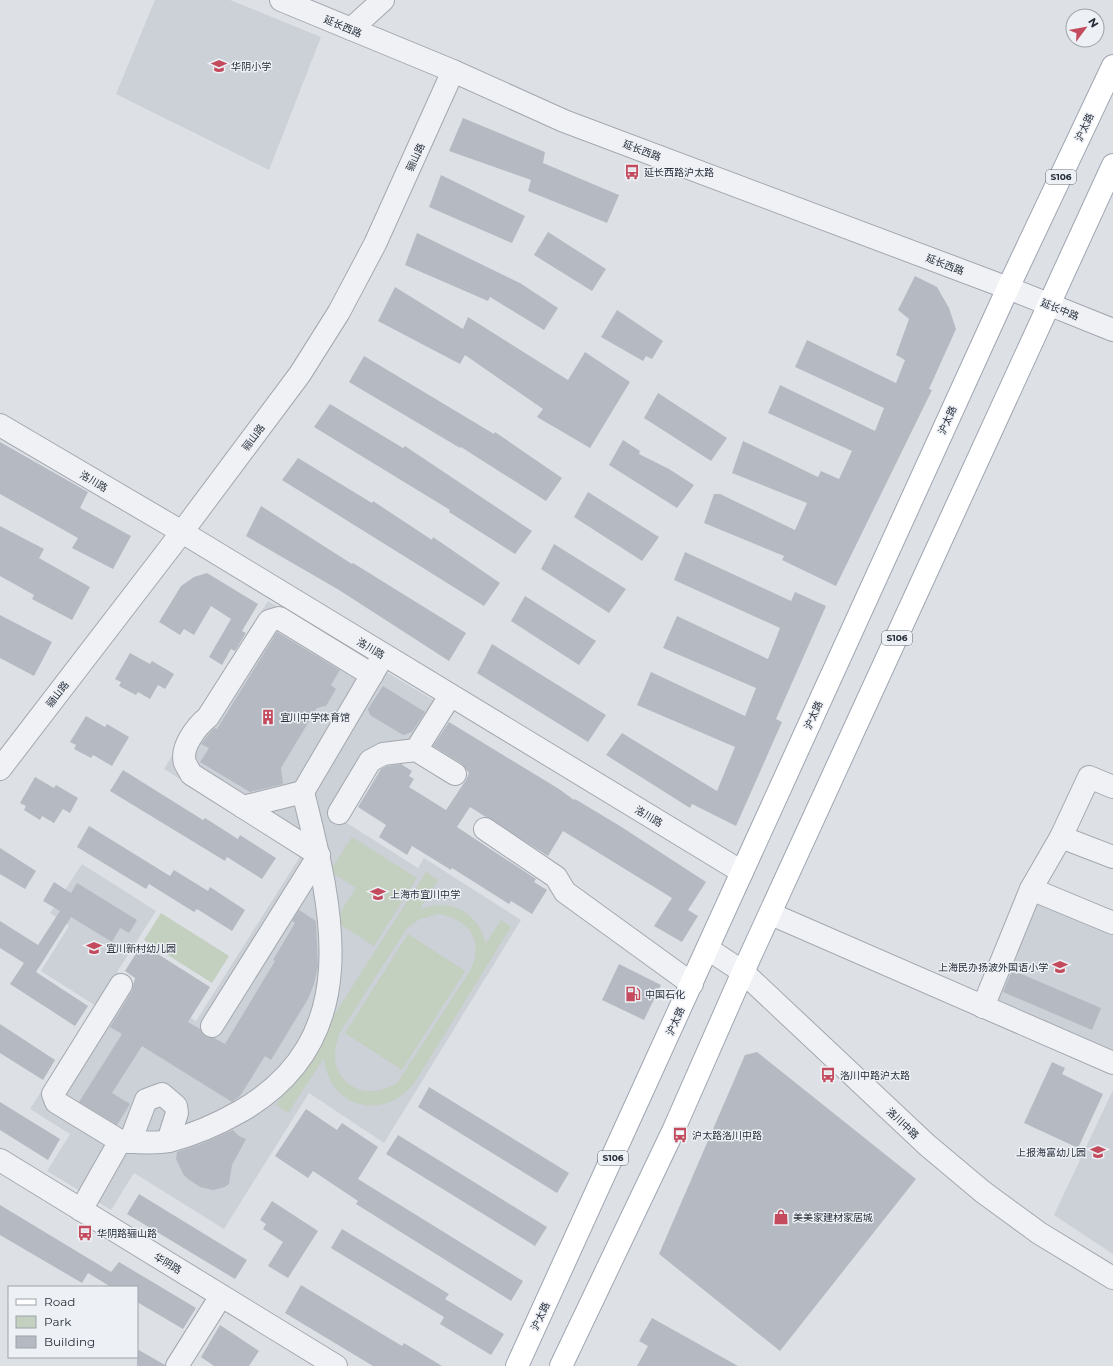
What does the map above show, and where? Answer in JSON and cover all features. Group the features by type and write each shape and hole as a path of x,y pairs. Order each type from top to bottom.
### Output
{"main road":[{"name":"沪太路","path":"517,1366 1008,288 1113,66"},
{"name":"S106","path":"561,1366 674,1129 743,972 771,914 1113,165"}],"street":[{"name":"延长西路","path":"281,0 453,71 564,121 1008,288"},
{"path":"351,29 383,0"},
{"name":"骊山路","path":"0,769 182,532 300,374 339,312 375,244 453,71"},
{"name":"延长中路","path":"1008,288 1113,330"},
{"name":"洛川路","path":"0,425 182,532 383,656 742,872"},
{"path":"319,855 191,774 185,762 185,748 199,724 208,717 269,621 279,618 372,675"},
{"path":"121,985 53,1094 56,1102 125,1142 168,1141 233,1116 271,1092 293,1069 311,1042 320,1019 330,980 332,942 328,901 319,855 303,792 383,656"},
{"path":"416,750 450,696"},
{"path":"339,813 370,761 383,754 416,750 455,774"},
{"path":"983,1007 1031,889 1061,837 1089,777 1113,786"},
{"path":"243,807 303,792"},
{"path":"485,829 556,877 565,892 692,984"},
{"path":"1061,837 1113,857"},
{"path":"212,1026 319,855"},
{"path":"1031,889 1113,923"},
{"path":"771,914 1113,1063"},
{"name":"洛川中路","path":"708,949 743,972 927,1145 983,1192 1039,1233 1113,1278"},
{"path":"81,1210 125,1142 146,1100 162,1094 176,1106 177,1113 168,1141"},
{"name":"华阴路","path":"0,1160 336,1366"},
{"path":"177,1366 221,1296"}],"shaded area":[{"name":"华阴小学","path":"155,0 230,0 321,37 269,170 116,94"},
{"name":"上海市宜川中学","path":"268,601 438,703 413,742 401,746 331,813 418,868 424,858 521,920 384,1143 309,1093 224,1229 134,1173 111,1210 47,1171 70,1134 30,1109 96,1006 41,971 69,926 50,913 82,864 156,911 117,972 196,1021 301,855 164,769"},
{"name":"上海民办扬波外国语小学","path":"1035,898 1113,931 1113,1055 992,1004"},
{"name":"上报海富幼儿园","path":"1113,1090 1113,1254 1054,1215"}],"green space":[{"path":"352,837 417,878 374,946 335,921 356,888 330,871"},
{"path":"426,872 438,880 420,909 442,905 452,906 461,910 469,915 476,923 482,932 486,943 501,920 511,927 415,1082 403,1095 389,1103 374,1106 360,1104 347,1098 336,1089 328,1075 324,1058 288,1113 276,1105","holes":["439,914 450,917 466,926 474,940 476,949 475,959 471,969 398,1082 389,1087 368,1091 350,1085 343,1078 338,1069 335,1058 335,1049 339,1034 407,928 420,919"]},
{"path":"161,913 229,956 212,983 144,940"},
{"path":"408,934 465,971 402,1070 345,1033"}],"building":[{"path":"463,118 545,152 543,163 619,195 607,223 528,191 531,180 449,151"},
{"path":"441,175 525,216 512,243 429,207"},
{"path":"548,232 606,269 592,291 534,255"},
{"path":"417,233 520,283 558,308 544,330 490,297 488,301 405,265"},
{"path":"915,276 937,287 949,308 956,329 929,389 932,390 836,586 782,560 784,556 704,523 714,494 720,494 795,530 807,503 732,473 743,441 818,477 821,471 839,479 852,451 768,413 780,385 875,431 884,408 795,367 807,340 896,383 905,360 896,355 909,319 898,310"},
{"path":"395,287 463,329 468,317 568,380 585,352 630,382 590,448 537,417 543,409 465,355 460,364 378,321"},
{"path":"617,310 663,341 652,359 646,356 643,361 601,337"},
{"path":"364,356 494,434 495,432 562,478 546,501 461,447 460,448 349,382"},
{"path":"658,393 727,438 711,461 644,418"},
{"path":"330,404 403,448 405,446 532,531 515,554 449,512 450,510 314,427"},
{"path":"623,440 640,451 639,454 669,469 694,485 677,508 609,465"},
{"path":"0,442 88,492 80,508 131,536 113,569 72,548 78,538 0,494"},
{"path":"298,458 372,503 373,501 432,540 433,537 500,583 484,606 282,480"},
{"path":"588,492 659,537 642,561 574,517"},
{"path":"261,506 352,564 353,563 466,633 449,661 339,590 246,536"},
{"path":"0,526 44,549 39,558 90,587 72,620 32,599 34,595 0,576"},
{"path":"554,544 626,589 609,613 541,569"},
{"path":"685,552 791,601 795,592 826,606 776,719 782,722 736,826 692,804 690,808 606,755 622,733 717,791 735,747 637,705 651,672 745,716 756,688 663,648 677,616 768,659 780,628 674,580"},
{"path":"207,573 258,604 242,631 246,633 235,651 231,649 222,665 209,657 231,619 211,606 194,635 184,629 180,635 159,622 181,586 194,577"},
{"path":"525,596 596,641 579,665 511,621"},
{"path":"0,615 52,642 34,676 0,658"},
{"name":"宜川中学体育馆","path":"277,632 340,670 331,685 336,689 326,706 317,708 281,768 283,784 250,792 200,762 209,748 201,744 212,730 215,728 217,729"},
{"path":"492,644 606,715 588,742 477,673"},
{"path":"130,653 150,664 152,661 174,674 165,689 158,685 150,699 138,692 136,695 119,686 121,682 115,679"},
{"path":"383,686 425,712 412,732 403,735 370,715 368,709"},
{"path":"86,716 105,727 107,724 129,737 112,766 93,755 91,758 74,749 76,745 70,742"},
{"path":"449,722 559,789 574,800 575,799 620,826 706,882 688,910 698,916 682,942 654,926 672,898 563,831 548,856 470,807 457,827 536,879 534,882 547,890 532,914 511,901 509,904 452,868 451,870 412,846 407,855 379,837 386,825 358,807 381,769 387,766 401,764 412,771 409,776 414,779 409,787 446,810 466,780 469,773 462,764 433,746"},
{"path":"123,770 203,820 205,818 238,839 240,835 276,858 262,879 227,857 225,861 110,791"},
{"path":"35,777 54,788 56,785 78,798 70,813 63,809 54,823 42,816 40,820 24,810 26,806 20,803"},
{"path":"89,826 170,876 174,870 208,891 210,887 245,910 232,931 197,909 194,912 149,884 146,889 77,847"},
{"path":"0,848 36,871 25,889 0,874"},
{"path":"54,882 71,893 77,883 137,920 129,933 120,928 112,942 71,917 36,972 88,1006 75,1026 10,984 24,963 0,948 0,921 38,945 60,911 43,901"},
{"path":"299,910 316,921 318,967 314,984 308,999 271,1060 265,1056 240,1096 232,1102 142,1046 112,1093 130,1104 117,1125 79,1102 122,1034 110,1027 132,991 135,978 125,971 142,944 210,987 188,1022 200,1029 206,1037 214,1038 225,1044 275,961 273,960 295,923 292,921"},
{"path":"619,964 661,985 644,1020 602,1000"},
{"path":"1012,970 1101,1008 1092,1030 1003,992"},
{"path":"0,1024 55,1060 43,1080 0,1053"},
{"name":"美美家建材家居城","path":"757,1052 916,1179 780,1351 659,1254 745,1055"},
{"path":"1052,1062 1065,1068 1062,1074 1103,1094 1078,1148 1024,1123"},
{"path":"429,1087 569,1173 557,1193 418,1107"},
{"path":"0,1102 60,1139 48,1160 0,1130"},
{"path":"306,1109 337,1130 342,1123 378,1147 358,1179 523,1281 511,1301 356,1204 358,1201 313,1171 308,1178 275,1156"},
{"path":"233,1130 239,1136 246,1139 232,1165 229,1184 225,1187 213,1190 200,1187 183,1174 176,1159 177,1152 201,1144"},
{"path":"398,1135 547,1227 535,1246 386,1154"},
{"path":"139,1194 247,1260 235,1279 127,1214"},
{"path":"272,1201 318,1231 288,1278 268,1266 283,1242 263,1229 266,1224 260,1220"},
{"path":"0,1205 111,1272 119,1262 196,1308 183,1329 138,1303 138,1286 109,1286 88,1273 82,1283 0,1235"},
{"path":"342,1229 449,1294 445,1299 504,1334 491,1355 440,1324 444,1317 331,1248"},
{"path":"301,1285 402,1346 404,1343 442,1366 373,1366 285,1313"},
{"path":"652,1318 738,1366 637,1366 648,1346 639,1341"},
{"path":"220,1325 259,1351 249,1366 214,1366 201,1357"},
{"path":"138,1350 165,1365 165,1366 137,1366"}],"place":[{"name":"华阴小学","path":"219,66"},
{"name":"延长西路沪太路","path":"632,172"},
{"name":"宜川中学体育馆","path":"268,717"},
{"name":"上海市宜川中学","path":"378,894"},
{"name":"宜川新村幼儿园","path":"94,948"},
{"name":"上海民办扬波外国语小学","path":"1060,967"},
{"name":"中国石化","path":"633,994"},
{"name":"洛川中路沪太路","path":"828,1075"},
{"name":"沪太路洛川中路","path":"680,1135"},
{"name":"上报海富幼儿园","path":"1098,1152"},
{"name":"美美家建材家居城","path":"781,1217"},
{"name":"华阴路骊山路","path":"85,1233"}]}
